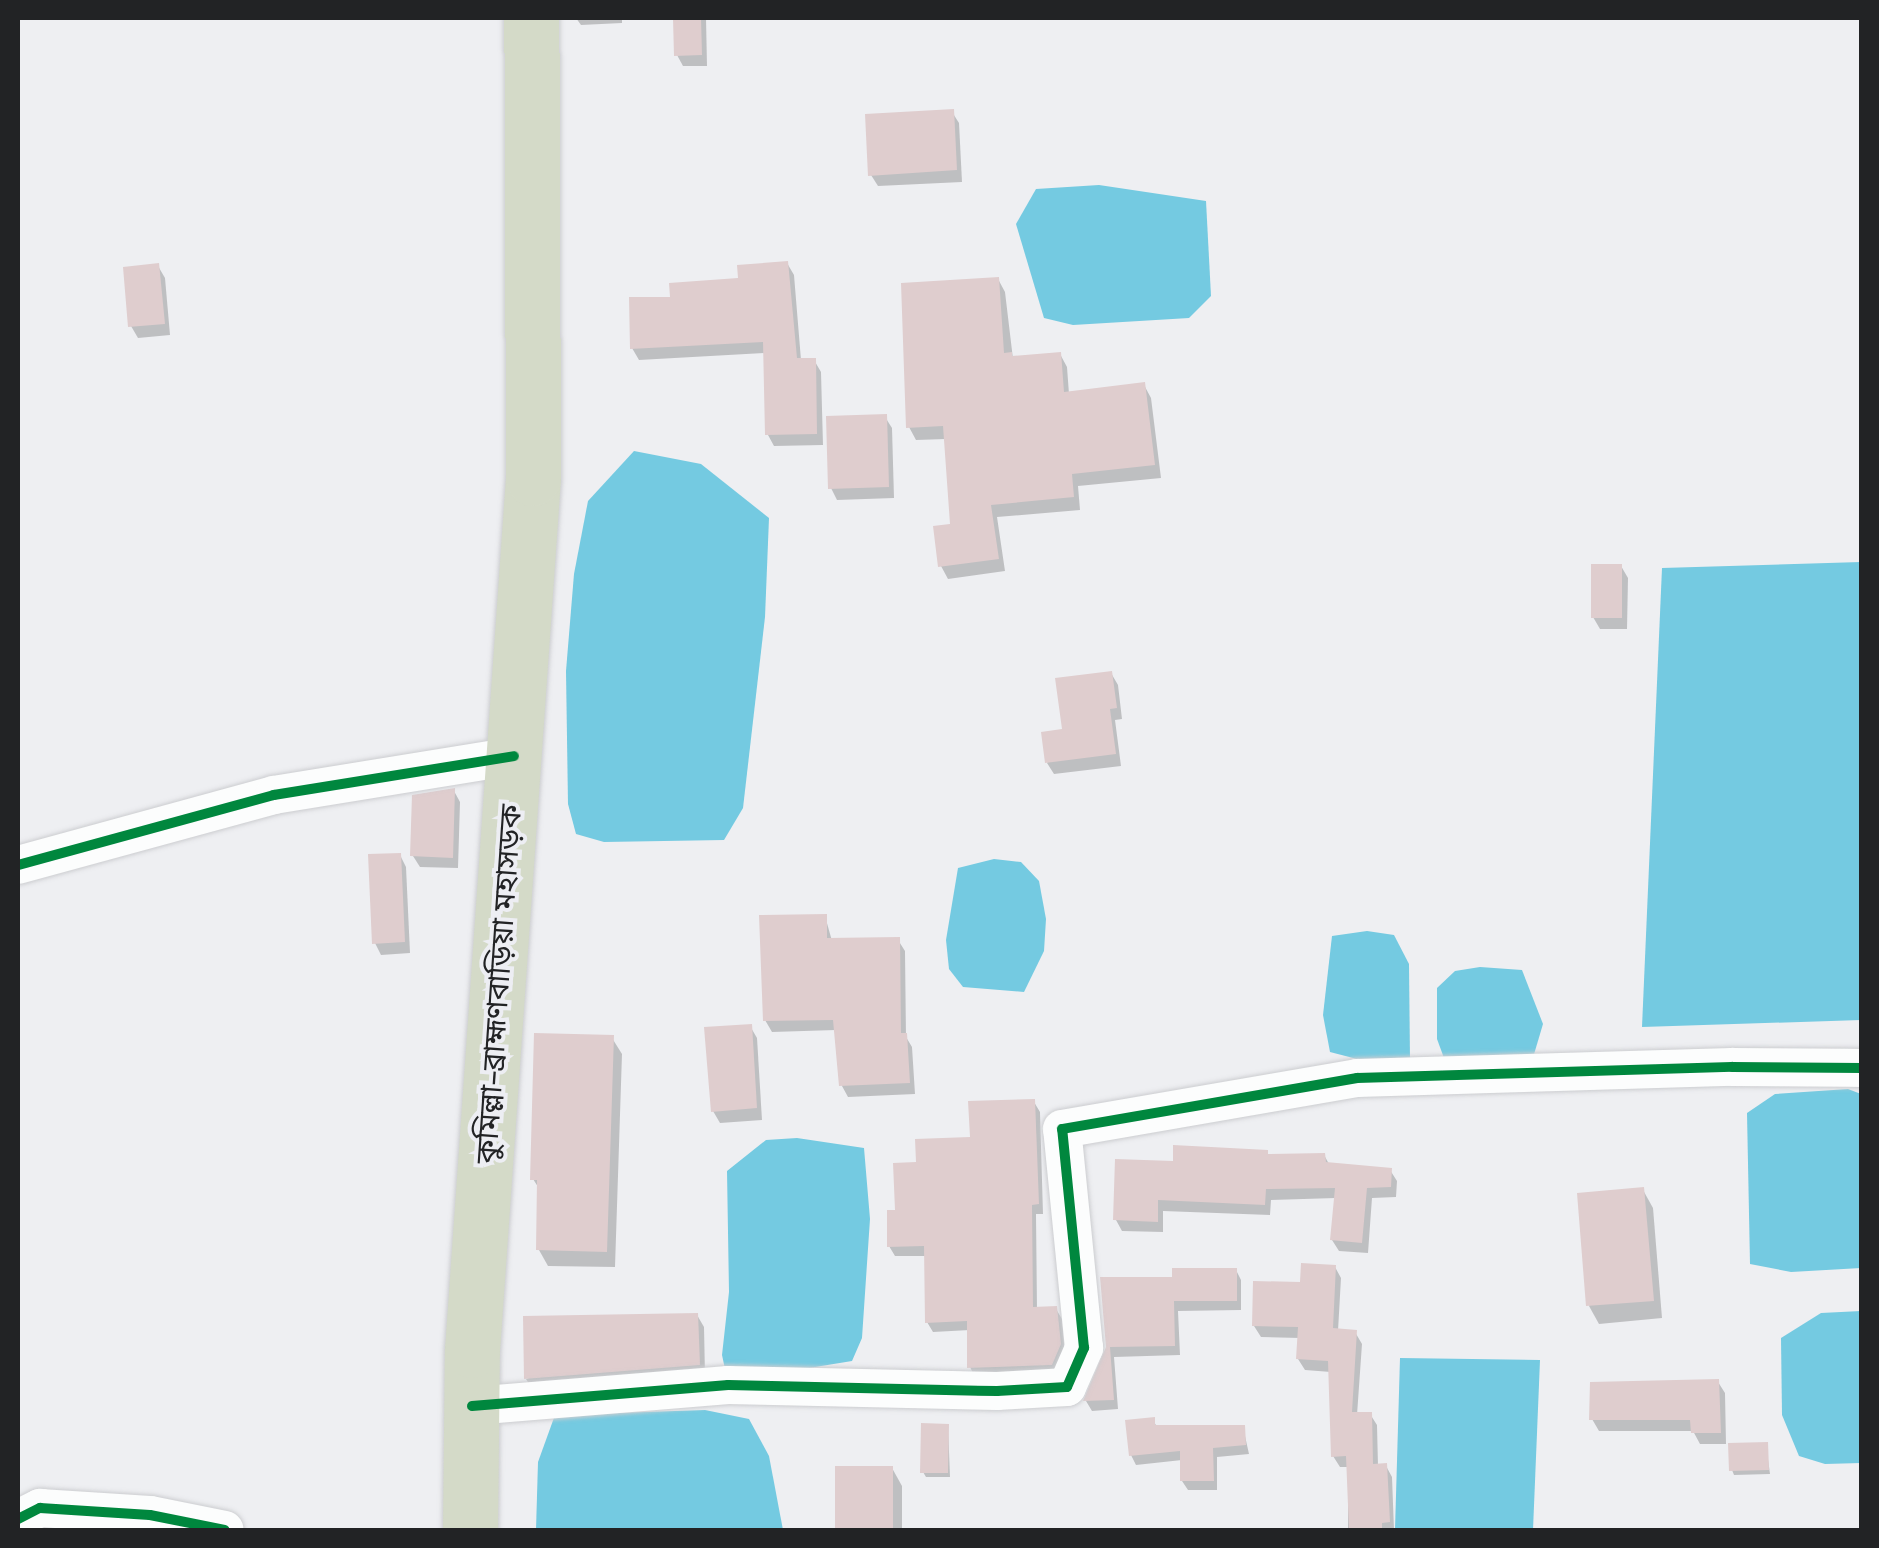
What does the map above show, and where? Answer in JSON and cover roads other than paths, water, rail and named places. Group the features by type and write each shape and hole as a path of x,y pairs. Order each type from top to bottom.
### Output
{"highway":[{"name":"কুমিল্লা–ব্রাহ্মণবাড়িয়া মহাসড়ক","path":"470,1530 472,1406 533,478 531,18"}],"street":[{"path":"18,865 274,795 514,756"},
{"path":"472,1406 728,1385 998,1390 1066,1387 1084,1348 1062,1129 1358,1078 1862,1068"},
{"path":"18,1519 40,1508 150,1515 225,1530"}],"water":[{"path":"1099,185 1206,201 1211,296 1189,318 1073,325 1044,318 1016,224 1036,189"},
{"path":"634,451 701,464 769,518 765,617 743,808 724,840 604,842 576,834 568,804 566,671 574,574 588,501"},
{"path":"1861,562 1861,1020 1642,1027 1662,568"},
{"path":"994,859 1021,862 1039,881 1046,919 1044,951 1024,992 963,987 949,969 946,940 958,868"},
{"path":"1367,931 1394,935 1409,964 1410,1061 1357,1059 1330,1052 1323,1015 1332,936"},
{"path":"1480,967 1522,970 1543,1024 1532,1061 1444,1058 1437,1039 1437,988 1455,971"},
{"path":"1848,1089 1861,1094 1861,1268 1791,1272 1750,1264 1747,1113 1775,1094"},
{"path":"797,1138 864,1148 870,1219 862,1338 852,1361 803,1369 725,1369 722,1355 729,1292 727,1171 766,1140"},
{"path":"1861,1311 1861,1463 1825,1464 1799,1456 1782,1415 1781,1338 1821,1313"},
{"path":"1400,1358 1540,1360 1533,1530 1395,1530"},
{"path":"705,1410 749,1419 769,1456 783,1530 536,1530 538,1462 555,1415"}]}
